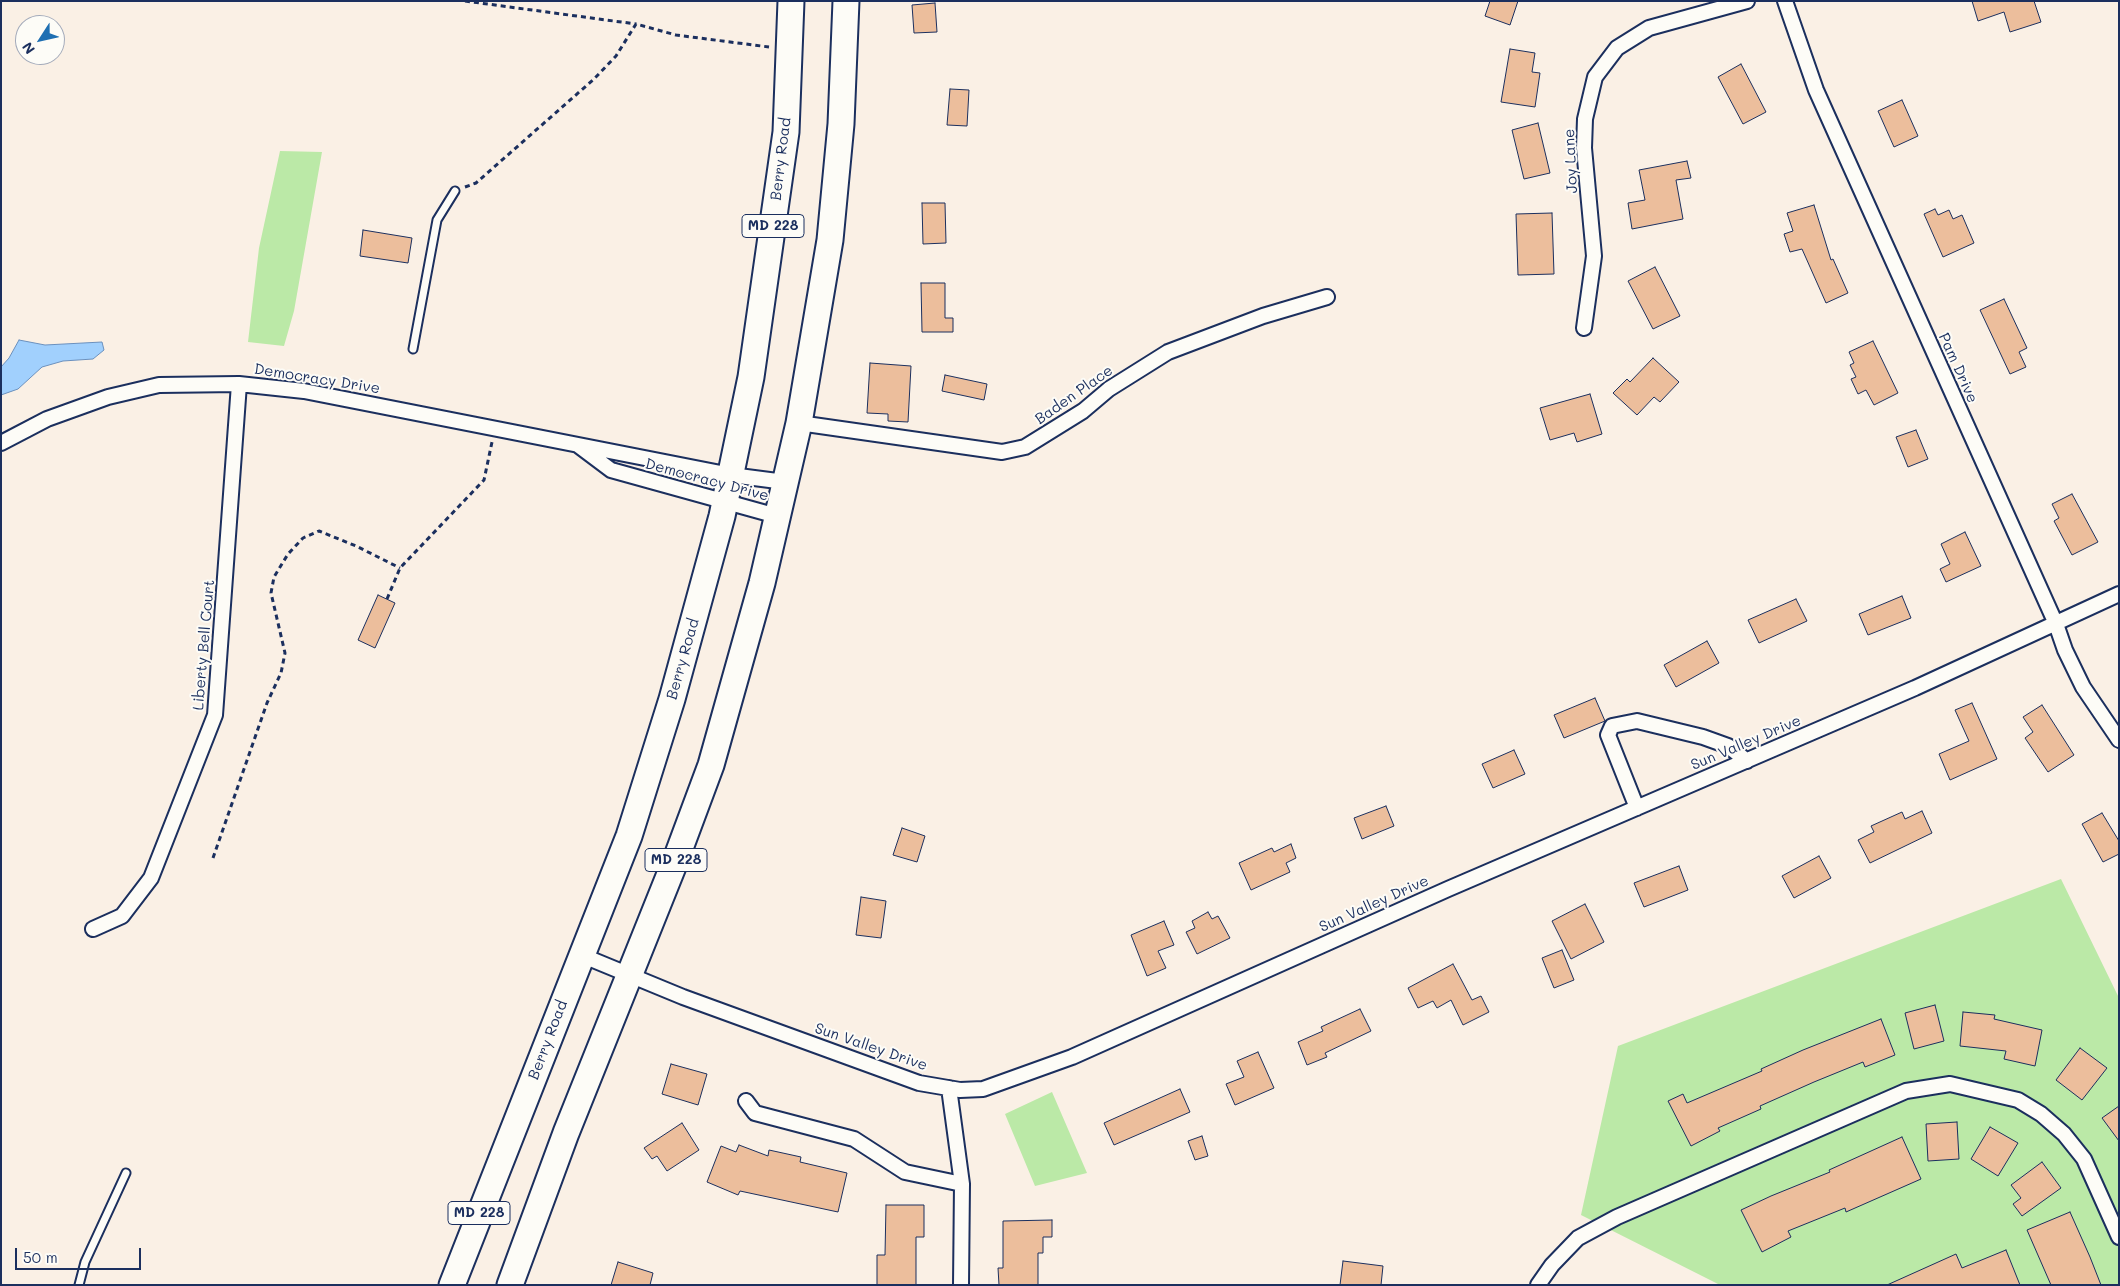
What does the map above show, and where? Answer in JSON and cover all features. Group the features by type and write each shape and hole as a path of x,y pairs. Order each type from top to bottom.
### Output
{"highway":[{"name":"Berry Road","path":"452,1285 629,836 672,699 726,502 752,377 785,141 791,1"},
{"name":"MD 228","path":"510,1285 566,1134 676,859 711,765 762,583 799,422 830,240 841,124 846,1"}],"street":[{"name":"Joy Lane","path":"1584,328 1594,256 1584,148 1585,119 1596,77 1617,48 1649,28 1747,1"},
{"name":"Pam Drive","path":"1785,1 1816,90 2083,687 2119,740"},
{"name":"Baden Place","path":"799,422 1002,452 1025,447 1083,411 1109,388 1168,352 1263,316 1326,297"},
{"name":"Democracy Drive","path":"1,443 47,418 108,397 159,385 239,384 304,390 731,475 785,482"},
{"name":"Liberty Bell Court","path":"93,930 122,916 151,878 215,716 239,384"},
{"name":"Democracy Drive","path":"576,444 611,470 777,516"},
{"name":"Sun Valley Drive","path":"581,955 630,976 919,1083 949,1088 983,1089 1072,1057 1448,889 1915,688 2119,594"},
{"path":"1637,808 1608,735 1612,726 1637,721 1695,734 1728,746 1747,761"},
{"path":"1538,1285 1552,1265 1578,1238 1616,1217 1906,1091 1950,1084 2018,1100 2041,1114 2064,1134 2084,1159 2119,1236"},
{"path":"949,1088 962,1184 962,1285"},
{"path":"746,1101 755,1113 854,1139 905,1172 962,1184"}],"lane":[{"path":"413,349 437,220 455,191"},
{"path":"79,1285 85,1262 126,1173"}],"path":[{"path":"465,1 636,24 676,35 790,50"},
{"path":"455,191 476,182 556,114 616,56 636,24"},
{"path":"387,599 400,568 484,480 495,428"},
{"path":"213,858 267,703 281,672 285,653 279,620 271,593 274,577 288,554 303,538 319,531 356,546 400,568"}],"green space":[{"path":"280,151 322,152 294,311 284,346 248,342 259,248"},
{"path":"2061,879 2119,998 2119,1285 1720,1285 1581,1215 1618,1046"},
{"path":"1052,1092 1087,1173 1035,1186 1005,1114"}],"water":[{"path":"19,340 45,345 102,342 104,350 93,359 63,361 42,367 18,389 1,395 1,367 9,358"}],"building":[{"path":"1490,1 1518,1 1510,25 1485,16"},
{"path":"1972,1 2034,1 2041,22 2010,32 2004,12 1978,21"},
{"path":"935,3 937,32 914,33 912,5"},
{"path":"1510,49 1535,53 1532,72 1540,73 1535,107 1501,102"},
{"path":"1741,64 1766,112 1743,124 1718,77"},
{"path":"950,89 969,90 967,126 947,125"},
{"path":"1902,100 1918,136 1894,147 1878,111"},
{"path":"1538,123 1550,173 1524,179 1512,130"},
{"path":"1687,161 1691,178 1676,180 1683,219 1632,229 1628,203 1645,200 1639,170"},
{"path":"922,203 945,203 946,243 923,244"},
{"path":"1814,205 1831,260 1833,259 1848,293 1826,303 1802,249 1790,252 1784,234 1793,231 1787,213"},
{"path":"1935,209 1938,215 1949,210 1953,219 1962,215 1974,243 1943,257 1924,214"},
{"path":"1552,213 1554,274 1518,275 1516,214"},
{"path":"363,230 412,238 408,263 360,256"},
{"path":"1655,267 1680,316 1653,329 1628,281"},
{"path":"921,283 945,283 945,318 953,318 953,332 922,332"},
{"path":"2004,299 2027,348 2019,352 2026,367 2010,374 1980,310"},
{"path":"1873,341 1898,393 1874,405 1866,390 1858,394 1851,379 1856,377 1850,365 1854,363 1849,352"},
{"path":"1653,358 1679,382 1660,402 1654,397 1637,415 1613,393 1627,379 1630,382"},
{"path":"870,363 911,366 908,422 888,421 888,414 867,413"},
{"path":"945,375 987,384 984,400 942,391"},
{"path":"1590,394 1602,434 1577,442 1574,433 1550,440 1540,408"},
{"path":"1916,430 1928,459 1908,467 1896,437"},
{"path":"2072,494 2098,542 2072,555 2054,521 2059,518 2052,504"},
{"path":"1965,532 1981,566 1946,582 1940,569 1950,564 1941,544"},
{"path":"378,595 395,603 375,648 358,640"},
{"path":"1902,596 1911,618 1868,635 1859,614"},
{"path":"1796,599 1807,621 1759,643 1748,620"},
{"path":"1707,641 1719,663 1676,687 1664,665"},
{"path":"1595,698 1605,721 1564,738 1554,715"},
{"path":"1972,703 1997,759 1950,780 1939,754 1969,741 1955,710"},
{"path":"2042,705 2074,755 2048,772 2025,738 2033,732 2023,717"},
{"path":"1514,750 1525,774 1493,788 1482,764"},
{"path":"1386,806 1394,826 1362,839 1354,818"},
{"path":"1922,811 1932,833 1870,863 1858,840 1874,832 1871,826 1902,812 1905,819"},
{"path":"2102,813 2119,841 2119,854 2103,862 2082,824"},
{"path":"902,828 925,836 917,862 893,855"},
{"path":"1291,844 1296,858 1286,863 1290,872 1251,890 1239,863 1272,848 1274,852"},
{"path":"1819,856 1831,878 1794,898 1782,876"},
{"path":"1679,866 1688,890 1644,907 1634,883"},
{"path":"861,897 886,901 881,938 856,935"},
{"path":"1585,904 1604,942 1571,959 1552,921"},
{"path":"1208,912 1212,919 1218,916 1230,938 1197,954 1186,932 1195,928 1192,921"},
{"path":"1164,921 1174,945 1158,951 1166,968 1147,976 1131,935"},
{"path":"1562,950 1574,980 1554,988 1542,958"},
{"path":"1453,964 1472,1000 1481,996 1489,1012 1463,1025 1451,1000 1437,1008 1433,1001 1418,1008 1408,988"},
{"path":"1935,1005 1944,1041 1914,1049 1905,1013"},
{"path":"1360,1009 1371,1031 1325,1053 1327,1057 1307,1065 1298,1042 1323,1031 1321,1027"},
{"path":"1963,1012 1995,1015 1994,1019 2042,1030 2035,1066 2004,1059 2006,1051 1960,1046"},
{"path":"1881,1019 1895,1055 1865,1067 1863,1062 1760,1106 1761,1109 1718,1128 1720,1131 1691,1146 1668,1101 1683,1094 1687,1103 1762,1071 1761,1069 1803,1050"},
{"path":"2080,1048 2107,1068 2082,1100 2056,1080"},
{"path":"1258,1052 1274,1088 1235,1105 1226,1084 1244,1077 1237,1061"},
{"path":"671,1064 707,1074 698,1105 662,1094"},
{"path":"1180,1089 1190,1112 1114,1145 1104,1123"},
{"path":"2119,1106 2119,1141 2102,1118"},
{"path":"1957,1122 1959,1159 1928,1161 1926,1124"},
{"path":"682,1123 699,1150 667,1171 657,1156 652,1159 644,1148"},
{"path":"1990,1127 2018,1143 1998,1176 1971,1159"},
{"path":"1202,1136 1208,1156 1195,1160 1188,1141"},
{"path":"1902,1137 1921,1179 1846,1212 1845,1208 1788,1231 1791,1237 1762,1252 1741,1210 1830,1172 1829,1170"},
{"path":"739,1145 768,1156 769,1150 801,1157 800,1162 847,1173 838,1212 740,1191 738,1195 707,1182 721,1146 736,1152"},
{"path":"2042,1162 2061,1188 2022,1216 2013,1204 2021,1198 2011,1185"},
{"path":"886,1205 924,1205 924,1237 916,1237 916,1285 877,1285 877,1255 885,1255"},
{"path":"2070,1212 2101,1285 2051,1285 2027,1230"},
{"path":"1052,1220 1052,1237 1043,1237 1043,1253 1038,1253 1038,1285 999,1285 998,1268 1003,1268 1003,1221"},
{"path":"2006,1250 2020,1285 1887,1285 1956,1254 1962,1268"},
{"path":"1343,1261 1383,1266 1381,1285 1340,1285"},
{"path":"618,1262 653,1273 650,1285 611,1285"}]}
